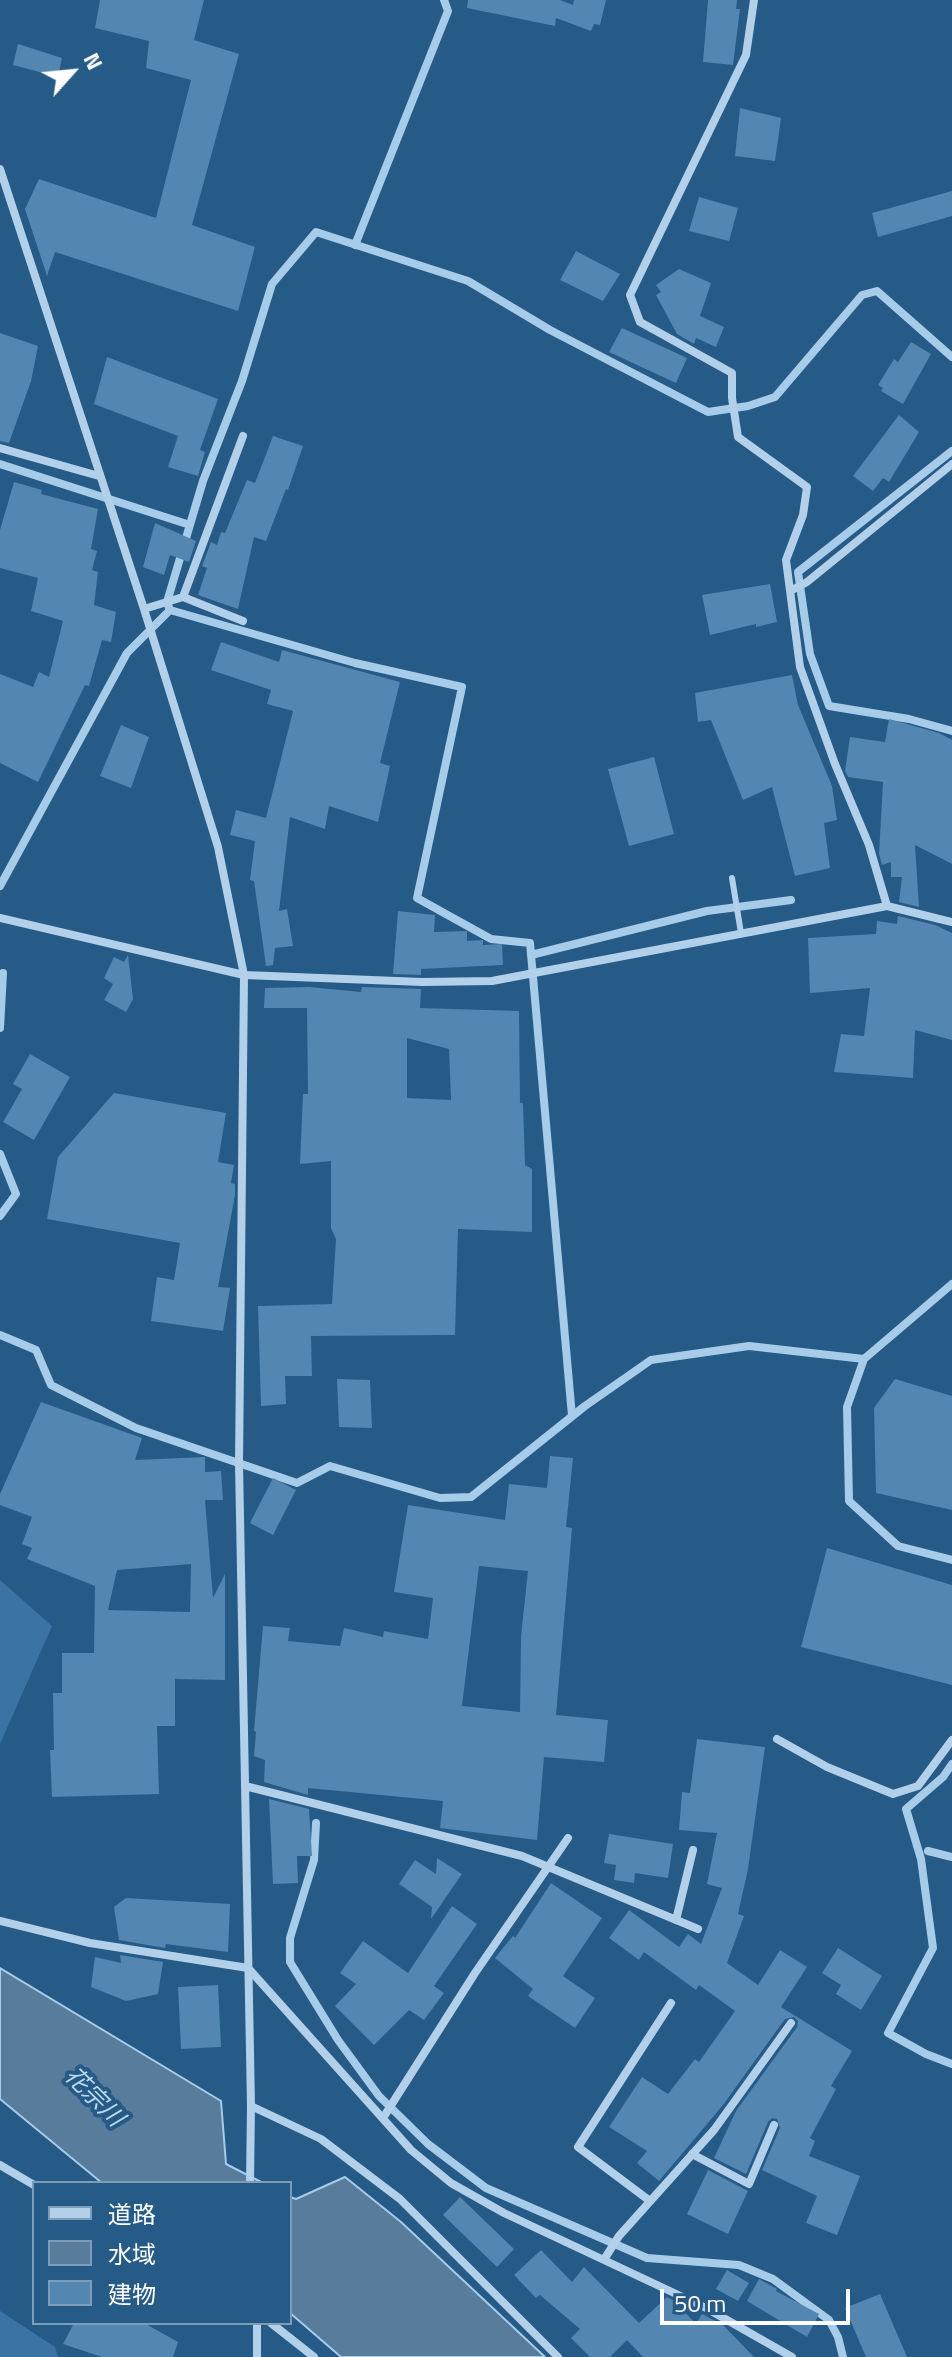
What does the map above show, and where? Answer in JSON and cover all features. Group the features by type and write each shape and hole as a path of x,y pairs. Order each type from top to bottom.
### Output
{"street":[{"path":"754,0 746,55 630,295 640,322 732,373 738,437 807,487 803,515 786,560 800,667 835,764 869,845 887,906"},
{"path":"0,169 149,623 218,847 244,975 239,1463 250,2181"},
{"path":"180,598 243,436"},
{"path":"0,448 99,476"},
{"path":"792,590 807,582 952,464"},
{"path":"144,609 180,598 243,621"},
{"path":"0,918 244,975 422,982 492,981 887,906 952,922"},
{"path":"777,1739 827,1767 893,1794 918,1786 952,1740"},
{"path":"245,1786 522,1856 698,1929"},
{"path":"383,2118 475,1973 568,1838"},
{"path":"676,1920 693,1850"},
{"path":"0,1921 90,1943 248,1968 411,2150 451,2183 504,2213 706,2308 792,2357"},
{"path":"650,2201 578,2147 671,2003"},
{"path":"605,2258 619,2236 714,2130 791,2023"},
{"path":"251,2106 321,2139 400,2199 558,2357"},
{"path":"692,2154 749,2184 774,2125"},
{"path":"0,2165 32,2184"},
{"path":"257,2325 257,2357"},
{"path":"274,2325 314,2357"}],"lane":[{"path":"732,878 741,933"}],"shaded area":[{"path":"0,1580 52,1626 0,1744"},
{"path":"0,2311 55,2347 58,2357 0,2357"}],"water":[{"name":"花宗川","path":"0,1968 221,2101 226,2164 259,2181 100,2181 0,2099"},
{"path":"345,2177 401,2222 545,2357 341,2357 292,2315 292,2198 296,2199"}],"building":[{"path":"100,0 204,0 194,40 239,54 192,225 255,247 238,311 55,252 47,276 25,209 39,179 156,218 191,80 146,68 149,41 95,28"},
{"path":"468,0 560,0 573,5 574,0 606,0 600,25 594,24 591,31 556,18 555,26 467,8"},
{"path":"708,0 737,0 736,9 740,9 733,65 703,62"},
{"path":"18,44 62,58 58,77 13,65"},
{"path":"740,108 781,118 775,161 735,156"},
{"path":"952,191 952,216 878,237 872,213"},
{"path":"699,197 738,208 729,241 689,231"},
{"path":"576,251 620,274 603,301 560,280"},
{"path":"679,269 711,283 700,316 724,327 716,347 696,338 694,344 677,334 656,295 661,292 656,285"},
{"path":"622,328 687,358 676,383 609,352"},
{"path":"0,333 38,346 31,381 9,443 0,441"},
{"path":"911,342 931,354 903,404 881,391 883,388 878,385 894,359 898,362"},
{"path":"107,357 218,399 200,450 205,452 198,476 168,467 178,436 94,404"},
{"path":"899,415 919,432 889,482 883,478 873,491 853,476"},
{"path":"273,436 303,446 266,541 254,537 238,609 198,595 207,568 202,566 211,542 217,545 221,532 225,533 247,480 255,483"},
{"path":"14,482 42,490 41,494 98,509 91,549 97,551 92,570 98,572 94,605 116,612 111,642 102,640 89,686 85,685 38,782 0,763 0,674 33,687 39,672 49,677 63,621 31,611 38,578 0,568 0,530"},
{"path":"155,523 196,541 189,562 170,555 164,575 143,567"},
{"path":"770,584 777,622 710,635 702,595"},
{"path":"221,642 279,662 282,650 400,682 380,763 390,766 378,822 329,806 325,829 290,817 279,911 287,909 293,946 275,948 273,965 266,966 254,881 250,880 255,841 230,835 236,810 266,818 293,711 267,704 271,690 211,670"},
{"path":"792,675 798,705 832,786 837,820 824,823 830,868 795,876 772,787 743,800 711,720 698,722 695,693"},
{"path":"889,719 939,733 952,740 952,864 915,845 919,907 899,902 902,877 891,877 891,862 882,865 879,854 883,782 848,777 845,771 850,737 885,742"},
{"path":"121,725 149,737 131,788 100,776"},
{"path":"654,757 674,834 629,846 608,769"},
{"path":"398,911 435,915 434,932 467,931 467,941 483,940 483,945 502,944 503,965 421,969 421,975 393,974"},
{"path":"898,916 935,925 952,933 952,1040 915,1030 913,1078 834,1072 841,1034 864,1036 870,988 810,993 808,938 876,934 877,921 897,924"},
{"path":"128,955 133,999 126,1012 104,1000 113,984 104,978 114,957 124,962"},
{"path":"309,987 361,992 362,987 421,989 420,1008 519,1011 520,1103 523,1103 525,1165 532,1169 532,1232 458,1229 455,1335 311,1336 312,1376 285,1376 286,1404 261,1406 258,1306 332,1304 336,1239 331,1228 331,1161 300,1164 303,1094 308,1094 307,1008 264,1008 265,988","holes":["407,1038 449,1049 451,1100 407,1098"]},
{"path":"30,1054 70,1077 34,1140 3,1122 22,1089 13,1084"},
{"path":"114,1093 226,1113 218,1162 234,1165 231,1183 235,1184 235,1195 218,1287 230,1288 223,1331 151,1321 157,1277 174,1280 180,1243 47,1219 58,1157"},
{"path":"337,1379 370,1380 372,1428 339,1427"},
{"path":"895,1379 952,1396 952,1510 876,1493 874,1408"},
{"path":"41,1402 142,1438 135,1460 205,1457 205,1472 221,1471 223,1500 205,1500 213,1598 225,1574 225,1680 175,1679 175,1726 157,1726 159,1794 52,1797 50,1750 54,1750 53,1693 62,1693 62,1653 94,1653 95,1586 27,1559 32,1548 22,1544 32,1517 0,1505 0,1494","holes":["191,1564 190,1612 108,1610 117,1570"]},
{"path":"550,1456 573,1458 566,1527 572,1528 556,1715 608,1720 604,1762 544,1757 537,1840 440,1828 443,1801 308,1788 308,1795 264,1782 265,1760 254,1756 263,1626 290,1628 288,1641 340,1646 344,1628 383,1637 384,1631 428,1639 433,1598 394,1592 408,1505 505,1520 509,1484 547,1488","holes":["479,1566 528,1571 521,1636 520,1712 462,1706"]},
{"path":"273,1478 296,1490 273,1535 250,1523"},
{"path":"827,1548 952,1585 952,1685 801,1647"},
{"path":"697,1739 765,1747 748,1869 738,1914 744,1916 727,1963 758,1985 780,1950 807,1967 781,2007 852,2051 831,2086 836,2089 810,2138 815,2141 809,2156 860,2176 837,2235 806,2223 817,2196 762,2170 780,2128 777,2119 772,2118 768,2122 746,2174 714,2158 736,2111 797,2027 798,2021 794,2017 785,2019 723,2105 659,2181 637,2163 647,2151 609,2127 642,2077 668,2094 695,2059 699,2062 735,2011 699,1985 696,1990 644,1952 639,1960 609,1938 629,1910 679,1947 688,1934 701,1944 722,1888 707,1884 717,1833 679,1830 682,1792 690,1793"},
{"path":"269,1799 309,1809 312,1856 297,1856 298,1883 273,1884"},
{"path":"609,1834 673,1844 668,1878 635,1873 634,1883 614,1880 616,1865 604,1863"},
{"path":"437,1858 462,1874 431,1919 432,1907 399,1884 415,1860 436,1874"},
{"path":"551,1883 602,1918 563,1976 595,1998 575,2028 528,1996 533,1989 495,1958 513,1936 515,1938"},
{"path":"126,1898 230,1904 228,1952 166,1944 165,1948 119,1940 114,1907"},
{"path":"452,1906 477,1924 434,1986 444,1993 424,2020 409,2010 374,2045 335,2006 356,1984 340,1973 363,1941 408,1973"},
{"path":"838,1948 882,1976 861,2010 836,1994 841,1985 822,1973"},
{"path":"120,1955 163,1962 158,1994 126,2001 91,1987 95,1957 121,1963"},
{"path":"218,1985 221,2047 181,2049 178,1987"},
{"path":"708,2170 748,2191 728,2234 687,2214"},
{"path":"460,2197 514,2249 497,2267 443,2215"},
{"path":"541,2250 572,2282 584,2267 639,2323 667,2297 696,2324 702,2314 723,2325 754,2357 643,2357 627,2340 610,2357 590,2357 571,2338 580,2329 540,2295 536,2298 514,2275"},
{"path":"727,2270 749,2283 738,2301 716,2289"},
{"path":"759,2279 819,2314 807,2337 747,2301"},
{"path":"880,2294 907,2357 866,2357 845,2308"},
{"path":"73,2325 148,2325 178,2342 173,2357 102,2357 63,2344"}],"waterway":[{"path":"355,245 448,11 444,0"},
{"path":"0,886 127,653 170,610 167,602 203,481 242,381 272,284 316,232 468,281 550,330 708,412 748,406 775,397 862,295 877,291 952,357"},
{"path":"952,451 798,572 810,654 829,706 909,719 952,731"},
{"path":"0,464 190,525"},
{"path":"170,610 355,663 462,687 417,898 491,939 530,943 572,1416"},
{"path":"531,955 707,911 791,900"},
{"path":"0,1028 3,973"},
{"path":"0,1154 16,1194 0,1216"},
{"path":"864,1359 952,1284"},
{"path":"0,1335 36,1350 51,1385 136,1428 297,1483 330,1466 440,1498 471,1497 585,1406 651,1360 749,1346 864,1359 847,1407 849,1501 898,1546 952,1560"},
{"path":"952,1764 943,1777 906,1809 921,1859 933,1948 888,2033 952,2064"},
{"path":"316,1823 314,1860 290,1938 290,1962 338,2040 379,2096 428,2144 486,2188 647,2258 739,2265 773,2279 829,2320 838,2337 843,2357"},
{"path":"928,1851 952,1857"}]}
